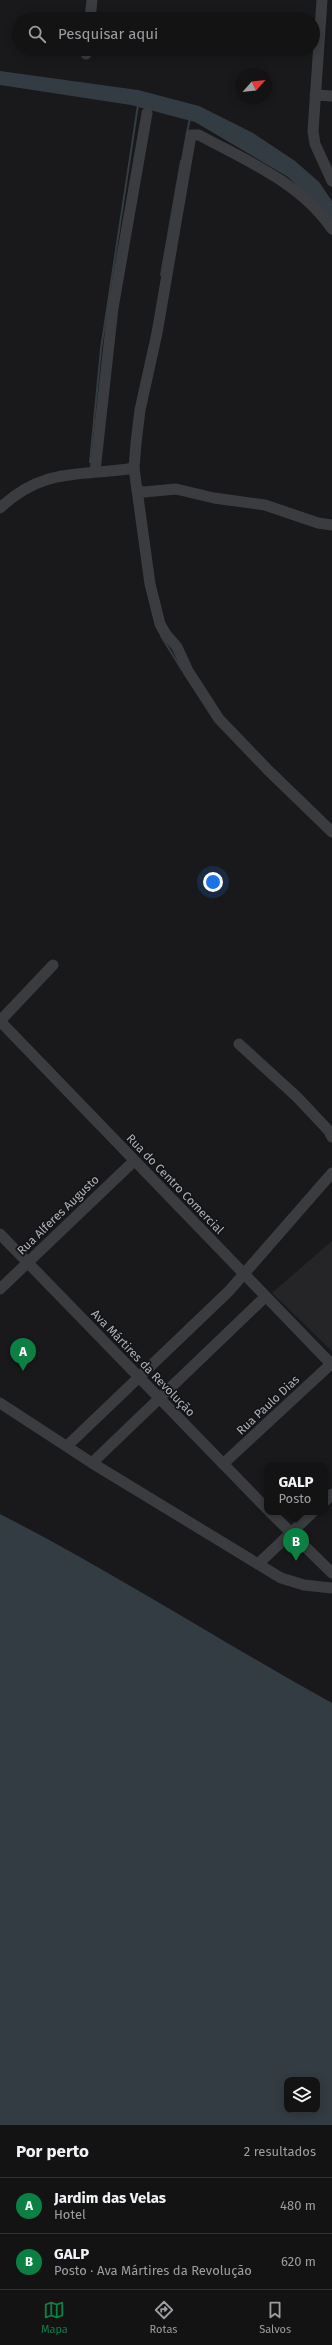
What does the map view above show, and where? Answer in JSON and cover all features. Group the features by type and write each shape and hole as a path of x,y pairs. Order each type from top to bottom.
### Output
{"street":[{"path":"91,12 92,0"},
{"path":"320,27 322,0"},
{"path":"318,56 313,131 315,144 332,180"},
{"path":"315,96 332,96"},
{"path":"95,470 113,308 146,113"},
{"path":"332,230 326,220 288,183 199,135 191,135 157,333 140,410 134,468 150,584 156,613 165,633 177,647 188,671 219,719 268,770 332,832"},
{"path":"0,508 26,487 54,477 95,470 134,468"},
{"path":"137,490 144,492 176,489 214,498 265,505 318,523 332,525"},
{"path":"0,1021 53,965"},
{"name":"Rua do Centro Comercial","path":"0,1021 331,1364"},
{"path":"238,1044 297,1097 330,1131 332,1138"},
{"name":"Rua Alferes Augusto","path":"0,1288 134,1161"},
{"path":"66,1446 211,1308 332,1173"},
{"name":"Ava Mártires da Revolução","path":"0,1234 264,1506"},
{"path":"92,1463 158,1397 265,1297"},
{"name":"Rua Paulo Dias","path":"223,1464 331,1364"},
{"path":"0,1403 92,1463 281,1578 304,1585 332,1588"},
{"path":"273,1515 332,1573"},
{"path":"258,1564 310,1515"}],"shaded area":[{"path":"0,71 138,90 199,106 253,133 295,161 319,182 332,201 332,226 315,203 288,177 195,122 131,105 0,85"},
{"path":"332,1241 332,1351 272,1293"},
{"path":"0,1514 84,1559 332,1703 332,2125 0,2125"}],"waterway":[{"path":"90,462 101,349 138,105"},
{"path":"187,133 190,118"},
{"path":"161,275 181,161"},
{"path":"161,636 182,670"}],"place":[{"name":"Jardim das Velas","path":"23,1371"},
{"name":"GALP","path":"296,1561"}]}
